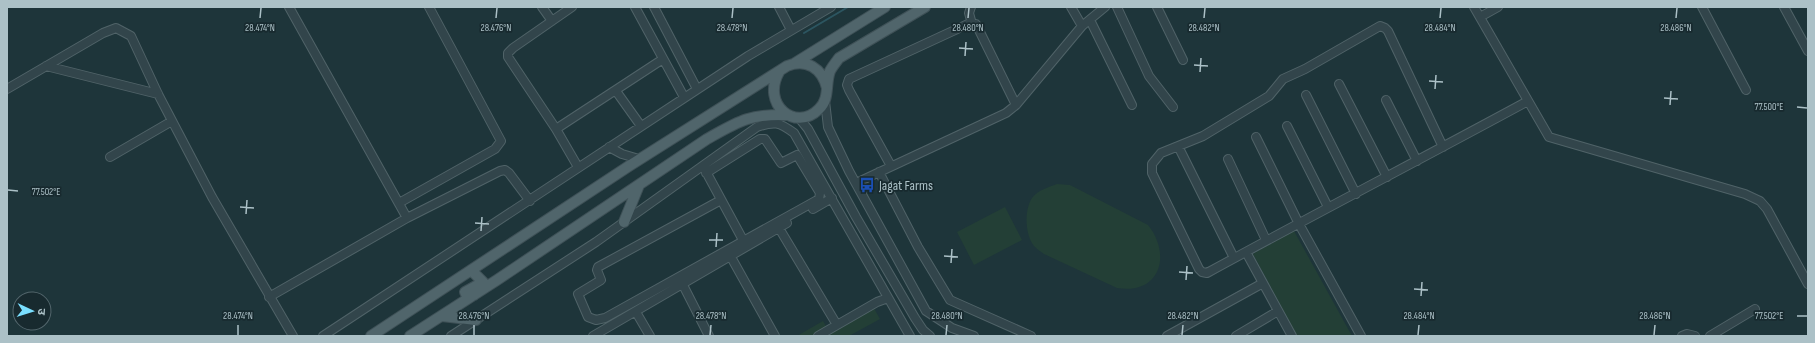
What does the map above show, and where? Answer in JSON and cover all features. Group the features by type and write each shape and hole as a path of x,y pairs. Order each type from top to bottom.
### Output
{"main road":[{"path":"371,336 639,159 886,7"},
{"path":"410,336 474,295 707,139 740,121 763,114 787,115 799,118 815,113 825,101 830,71 839,58 925,7"},
{"path":"795,63 804,63 813,66 820,71 825,79 827,88"},
{"path":"779,72 774,81 773,96 780,109 787,115"},
{"path":"624,222 639,185"},
{"path":"471,270 483,282 465,292 466,294 474,295"},
{"path":"442,316 476,320"}],"street":[{"path":"289,7 407,218"},
{"path":"399,203 495,149 501,141 429,7"},
{"path":"542,7 552,21"},
{"path":"572,7 510,50 508,57 556,129 578,167"},
{"path":"635,7 684,97"},
{"path":"654,7 697,89"},
{"path":"779,7 791,30"},
{"path":"323,336 530,201 578,167 684,97 791,30 831,7"},
{"path":"971,7 969,13 972,24"},
{"path":"1071,7 1082,26"},
{"path":"856,183 1001,116 1016,104 1082,26 1105,7"},
{"path":"1117,7 1149,76 1173,107"},
{"path":"1157,7 1183,60"},
{"path":"1474,7 1549,137 1558,141 1745,194 1760,201 1767,209 1808,284"},
{"path":"1480,17 1498,7"},
{"path":"1702,7 1746,90"},
{"path":"1784,7 1808,51"},
{"path":"1090,20 1132,105"},
{"path":"891,166 849,90 847,81 968,24 972,24 978,27 1016,104"},
{"path":"1443,147 1388,31 1380,26 1305,70 1283,79 1269,96 1203,136 1161,153 1154,159 1151,168 1153,178 1202,272 1207,273 1266,240 1300,224 1328,207 1356,194 1387,177 1443,147 1528,101"},
{"path":"7,89 103,33 116,28 131,36 158,94 212,197 293,336"},
{"path":"556,129 663,59"},
{"path":"46,66 158,94"},
{"path":"1339,84 1387,177"},
{"path":"616,91 641,126"},
{"path":"1306,95 1356,194"},
{"path":"1386,100 1417,161"},
{"path":"825,101 828,127 856,183 926,311 952,328 974,336"},
{"path":"799,118 808,129 914,318 923,330 930,336"},
{"path":"110,157 172,120"},
{"path":"451,336 704,169 757,127 768,123 777,122 794,133 910,336"},
{"path":"1287,126 1328,207"},
{"path":"1256,136 1300,224 1361,336"},
{"path":"704,169 760,139 765,139 781,163 797,155 820,193 819,199 605,318 596,320 588,317 578,294 601,280 597,270 598,267 721,200"},
{"path":"1178,146 1234,258"},
{"path":"609,147 622,154 639,159"},
{"path":"1228,158 1266,240"},
{"path":"704,169 743,240"},
{"path":"269,297 407,218 500,170 509,172 530,201"},
{"path":"879,172 918,247 947,296 953,302 1031,336"},
{"path":"593,336 832,198"},
{"path":"846,224 856,217"},
{"path":"779,228 837,325"},
{"path":"1246,252 1292,336"},
{"path":"731,257 775,336"},
{"path":"1167,336 1263,283"},
{"path":"683,285 709,336"},
{"path":"818,336 877,302 888,298"},
{"path":"1710,336 1755,309"},
{"path":"1236,336 1278,311"},
{"path":"636,312 650,336"},
{"path":"1682,336 1687,334 1695,336"}],"green space":[{"path":"1057,184 1070,185 1148,225 1159,248 1160,260 1158,270 1152,279 1143,285 1132,289 1117,288 1044,254 1034,246 1027,229 1029,203 1037,193"},
{"path":"1005,207 1022,240 974,265 957,232"},
{"path":"1294,231 1352,336 1297,336 1253,254"},
{"path":"871,303 880,319 849,336 797,336 823,321 827,328"}],"waterway":[{"path":"804,33 848,7"}],"place":[{"name":"Jagat Farms","path":"867,185"}]}
